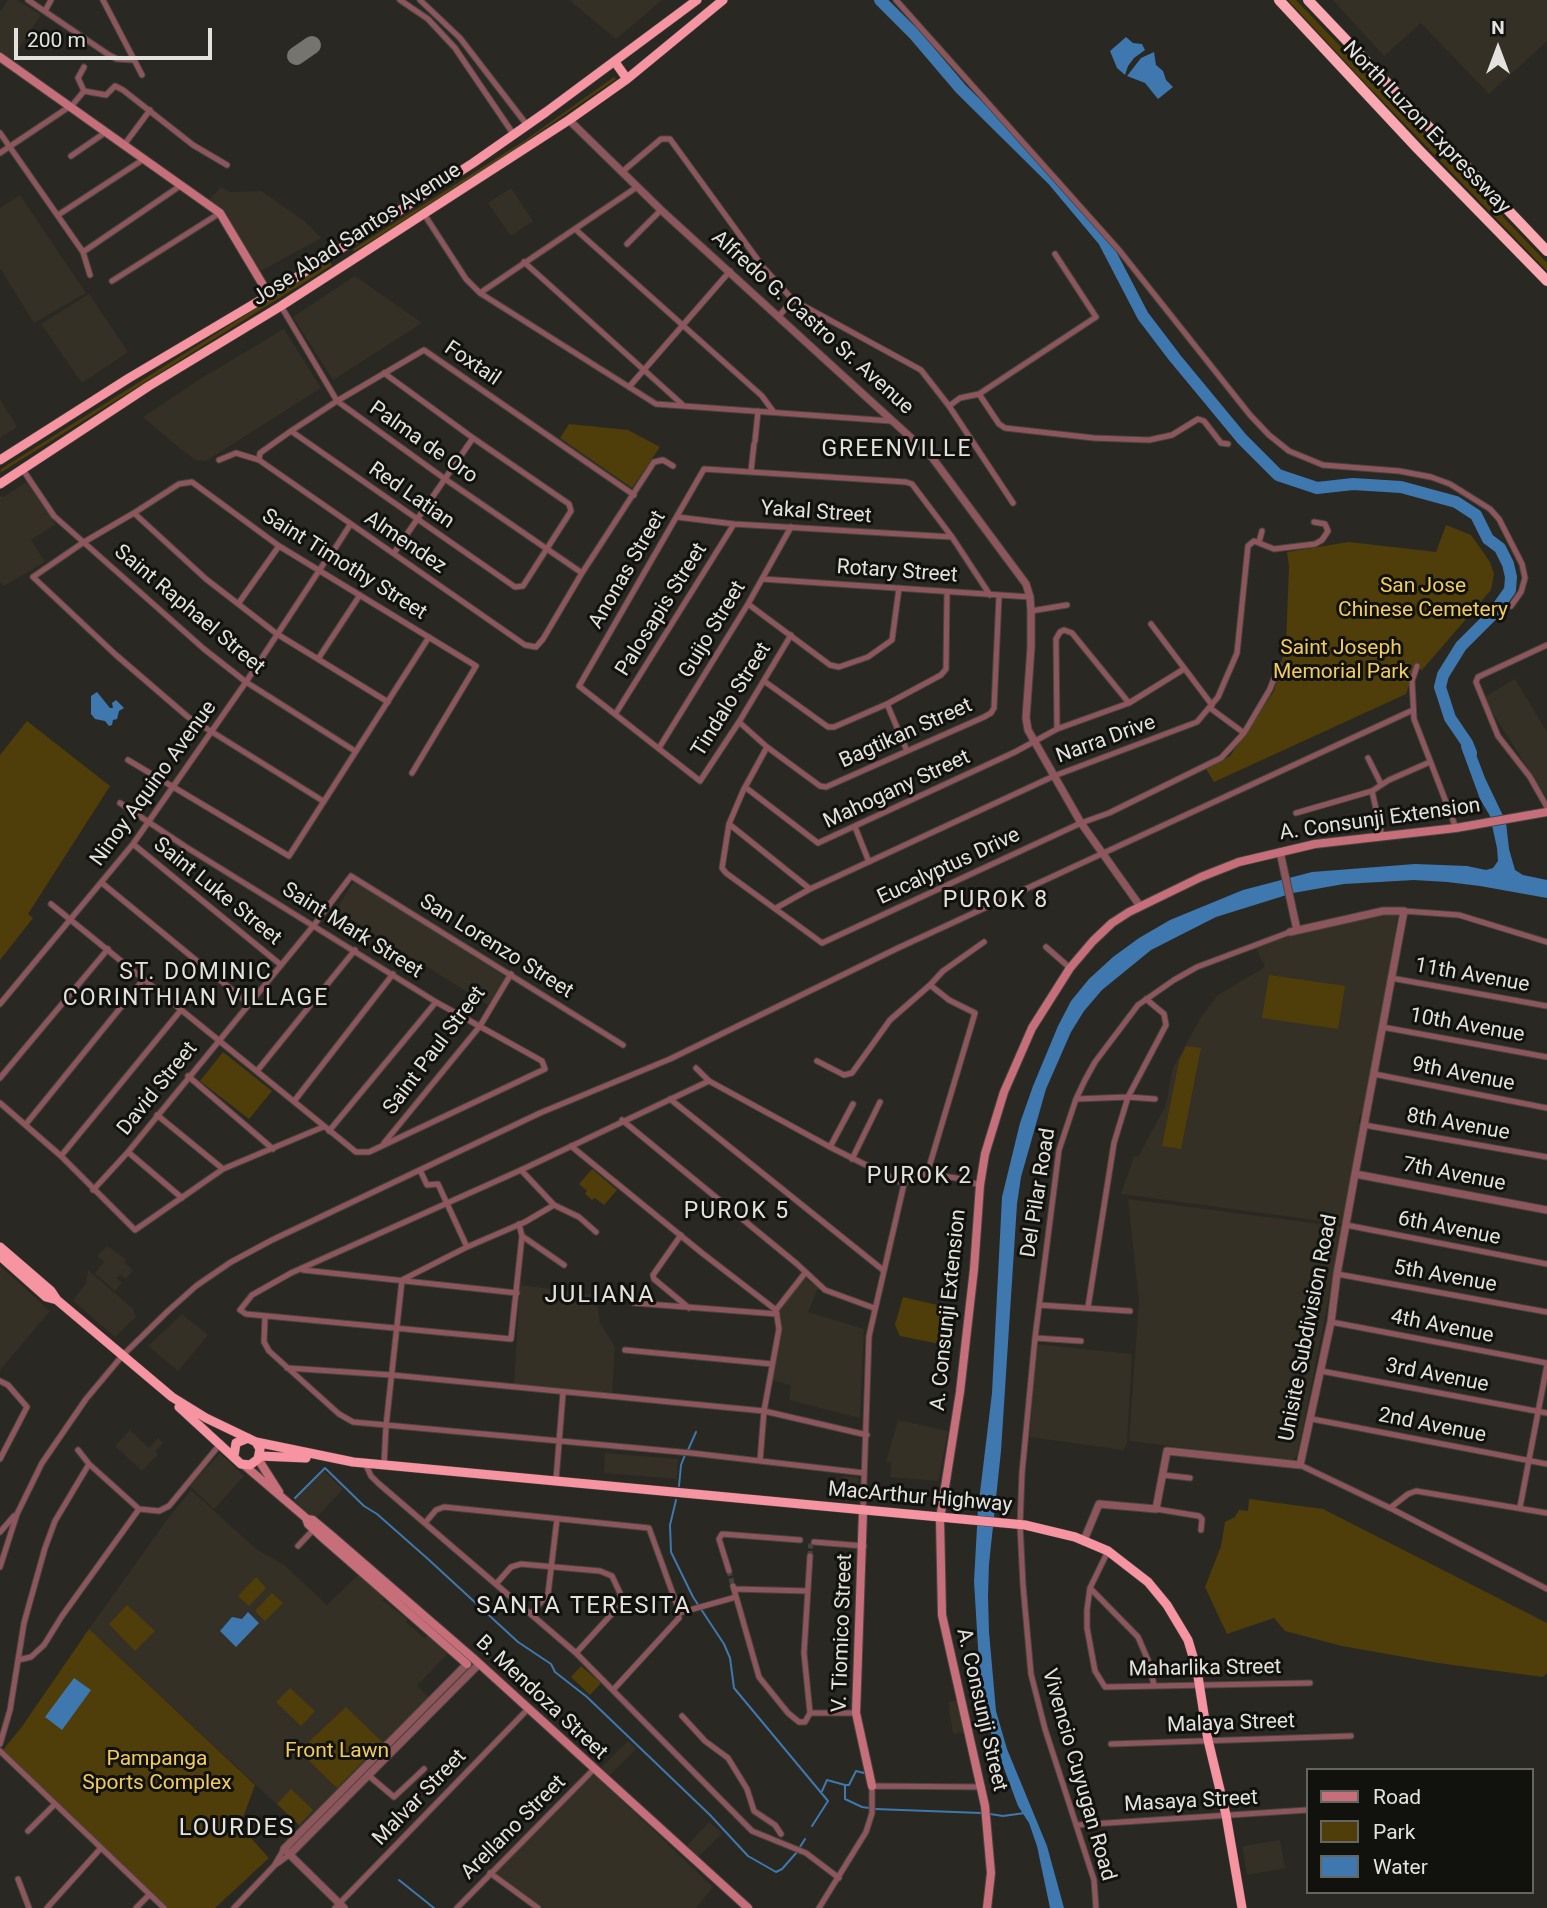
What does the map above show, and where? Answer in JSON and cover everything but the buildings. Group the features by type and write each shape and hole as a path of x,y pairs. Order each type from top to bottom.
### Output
{"highway":[{"name":"Jose Abad Santos Avenue","path":"0,460 345,247 514,135 697,0"},
{"name":"Jose Abad Santos Avenue","path":"0,484 149,386 281,306 569,120 627,79 723,0"},
{"name":"North Luzon Expressway","path":"1279,0 1418,149 1547,281"},
{"name":"North Luzon Expressway","path":"1308,0 1547,251"},
{"path":"637,46 649,61"},
{"path":"615,62 627,79"},
{"path":"345,247 356,258"},
{"path":"330,256 339,269"},
{"name":"MacArthur Highway","path":"0,1247 51,1291 57,1300 172,1397 206,1418 252,1440 332,1459"},
{"name":"MacArthur Highway","path":"0,1256 47,1297 57,1300"},
{"name":"MacArthur Highway","path":"172,1397 174,1402 244,1465 252,1464 259,1458 332,1459 1020,1525 1084,1540 1108,1551 1133,1568 1167,1605 1188,1640 1200,1685 1208,1740 1226,1815 1242,1908"},
{"path":"234,1456 236,1443 252,1440 260,1448 259,1458"}],"main road":[{"path":"0,57 220,213 269,295"},
{"name":"A. Consunji Extension","path":"940,1519 960,1392 974,1269 980,1185 987,1146 1004,1092 1032,1028 1070,968 1093,941 1112,923 1140,906 1238,862 1315,844 1456,828 1507,820 1547,809"},
{"name":"B. Mendoza Street","path":"259,1458 281,1495"},
{"name":"B. Mendoza Street","path":"244,1465 281,1495 307,1519 308,1524 467,1664"},
{"name":"V. Tiomico Street","path":"863,1511 856,1713 872,1786"},
{"name":"B. Mendoza Street","path":"307,1519 313,1520 331,1535 479,1664 748,1908"},
{"name":"A. Consunji Street","path":"940,1519 942,1615 982,1787 991,1873 988,1908"}],"street":[{"path":"28,0 109,55 117,59 133,60"},
{"path":"45,11 51,0"},
{"path":"103,0 142,75"},
{"path":"400,0 428,19 443,35 470,68 514,135"},
{"path":"420,0 452,29 527,125"},
{"path":"896,0 1119,250 1206,361 1269,435 1289,451 1323,465 1398,471 1432,477 1450,484 1490,509 1499,519 1522,564 1525,578 1521,592 1511,606"},
{"path":"470,68 478,61"},
{"path":"84,66 78,78 84,91"},
{"path":"84,91 106,95 115,86 123,90 193,145 228,165"},
{"path":"0,153 69,107 84,91"},
{"path":"124,145 150,110"},
{"name":"Alfredo G. Castro Sr. Avenue","path":"569,120 661,210 931,456 1026,584 1031,611 1026,718 1033,741 1081,823 1140,906"},
{"path":"0,132 83,252 90,275"},
{"path":"71,156 106,132"},
{"path":"622,172 662,139 670,139 763,267 793,300 807,310 913,365 929,379 1013,503"},
{"path":"58,215 144,159"},
{"path":"83,252 180,186"},
{"path":"480,293 637,187"},
{"path":"627,244 661,210"},
{"path":"112,281 220,213"},
{"path":"424,214 466,279 480,293 656,404 894,421"},
{"path":"575,229 762,396 773,411"},
{"path":"949,406 960,398 979,394 1096,317 1055,254"},
{"path":"524,262 684,406"},
{"path":"629,387 730,271"},
{"path":"778,317 793,300"},
{"name":"Palma de Oro","path":"281,306 337,401 444,479 582,573"},
{"name":"Foxtail","path":"259,460 260,453 291,431 424,350 634,495"},
{"path":"384,373 569,504 571,511 548,548"},
{"path":"979,394 999,424 1005,428 1094,439 1149,440 1172,435 1198,419 1204,421 1222,443 1228,443"},
{"path":"758,411 751,471 912,484 952,537 989,595"},
{"name":"Red Latian","path":"291,431 515,587 523,586 528,581 548,548"},
{"path":"394,553 473,438"},
{"path":"219,460 236,453 259,460"},
{"name":"Almendez","path":"259,460 525,645 536,647 543,639 582,573"},
{"path":"582,573 654,462 663,460 673,466"},
{"name":"Anonas Street","path":"616,713 579,687 704,469 751,471"},
{"name":"Saint Raphael Street","path":"23,470 54,516 204,649 246,682 355,751"},
{"name":"Saint Timothy Street","path":"134,513 185,481 198,486 279,547 476,667 412,773"},
{"path":"323,801 188,717 33,577 84,541 134,513 206,579 278,634 388,702"},
{"name":"Yakal Street","path":"677,517 734,524 952,537"},
{"path":"1262,531 1259,542 1274,549 1308,545 1322,540 1328,531 1325,524 1314,522"},
{"name":"Palosapis Street","path":"616,713 734,524"},
{"name":"Ninoy Aquino Avenue","path":"0,1004 102,883 150,821 350,525"},
{"name":"Guijo Street","path":"659,748 748,604 791,527"},
{"name":"Narra Drive","path":"776,908 810,889 1054,776 1194,724 1211,707 1223,688 1237,653 1248,546 1254,541 1259,542"},
{"path":"238,604 279,547"},
{"name":"Rotary Street","path":"762,579 1030,597"},
{"path":"748,604 835,667 845,666 867,657 892,640 899,588"},
{"path":"764,681 828,727 834,727 887,704 941,675 946,669 947,592"},
{"path":"318,659 360,595"},
{"name":"Bagtikan Street","path":"739,722 767,747 820,786 826,787 984,717 993,710 999,596"},
{"path":"1031,611 1067,604"},
{"path":"1151,624 1211,707 1244,733"},
{"path":"1057,729 1056,639 1064,630 1072,633 1129,703"},
{"name":"Tindalo Street","path":"659,748 700,781 791,635"},
{"path":"128,760 289,856 429,637"},
{"path":"1547,645 1478,677 1476,682 1498,736 1530,778 1547,809"},
{"name":"Eucalyptus Drive","path":"767,747 729,824 722,868 816,941 825,943 1213,763 1231,750 1244,733 1270,689 1279,665"},
{"path":"1417,666 1412,681 1414,719 1456,828"},
{"name":"Mahogany Street","path":"745,788 818,843 1015,752 1057,729 1129,703 1184,669"},
{"path":"887,704 907,751"},
{"path":"0,1567 17,1514 42,1464 86,1399 122,1356 196,1286 231,1262 553,1107 679,1055 886,954 1413,710"},
{"path":"616,713 659,748"},
{"path":"1368,758 1381,784"},
{"path":"1296,813 1372,791 1381,784 1430,762"},
{"path":"1372,791 1382,836"},
{"name":"Saint Mark Street","path":"120,803 436,1002 542,1061 545,1067 542,1072 382,1146"},
{"path":"729,824 810,889"},
{"path":"855,827 869,862"},
{"name":"Saint Luke Street","path":"133,844 281,965"},
{"path":"1280,852 1294,931"},
{"name":"David Street","path":"93,1190 128,1152 351,876"},
{"name":"San Lorenzo Street","path":"351,876 623,1045"},
{"path":"102,883 248,1003"},
{"path":"51,904 356,1152 369,1152 382,1146"},
{"name":"Del Pilar Road","path":"1020,1525 1035,1338 1059,1150 1076,1099 1095,1062 1122,1024 1146,999 1197,967 1294,931 1383,911 1404,911"},
{"path":"1404,911 1459,915 1547,942"},
{"name":"Unisite Subdivision Road","path":"1156,1509 1167,1451 1300,1465 1331,1322 1337,1273 1404,911"},
{"path":"817,1061 844,1075 852,1073 890,1020 943,971 984,942"},
{"path":"1046,947 1070,968"},
{"path":"0,1078 108,948"},
{"path":"257,1071 355,950"},
{"name":"Saint Paul Street","path":"382,1146 480,1026 511,974"},
{"path":"295,1100 393,975"},
{"name":"11th Avenue","path":"1391,978 1547,1006"},
{"path":"26,1124 143,980"},
{"path":"927,1174 975,1014 949,1000 930,985"},
{"path":"1088,1307 1112,1154 1128,1097 1166,1025 1164,1014 1146,999"},
{"path":"0,1104 61,1156 135,1230 223,1169 326,1129 436,1002"},
{"path":"61,1156 181,1010"},
{"name":"10th Avenue","path":"1382,1027 1547,1057"},
{"path":"696,1068 709,1081 852,1159 904,1184"},
{"name":"9th Avenue","path":"1374,1074 1547,1108"},
{"path":"188,1076 274,1149"},
{"path":"519,1224 522,1236 511,1339 246,1314 240,1310 253,1295 300,1270 709,1081"},
{"path":"670,1099 883,1270"},
{"path":"1076,1099 1155,1099"},
{"path":"852,1159 880,1102"},
{"path":"830,1147 853,1104"},
{"path":"157,1115 223,1169"},
{"path":"622,1120 825,1290 874,1308"},
{"name":"8th Avenue","path":"1364,1125 1547,1157"},
{"path":"572,1146 777,1312"},
{"path":"128,1152 182,1198"},
{"path":"420,1170 427,1185 438,1183 467,1247"},
{"path":"521,1170 554,1205 579,1217 596,1232"},
{"path":"863,1511 869,1336 904,1184 912,1176 927,1174 980,1185"},
{"name":"7th Avenue","path":"1355,1174 1547,1210"},
{"path":"402,1280 554,1205"},
{"name":"6th Avenue","path":"1346,1225 1547,1264"},
{"path":"681,1235 653,1275 654,1279 689,1308"},
{"path":"522,1236 564,1265"},
{"path":"300,1270 517,1293"},
{"path":"760,1461 764,1411 779,1329 777,1312 805,1273"},
{"name":"5th Avenue","path":"1337,1273 1547,1312"},
{"path":"384,1465 402,1280"},
{"path":"634,1303 777,1312"},
{"path":"1039,1305 1130,1311"},
{"path":"265,1316 266,1347 345,1417 362,1424 682,1452 864,1473"},
{"name":"4th Avenue","path":"1331,1322 1547,1364"},
{"path":"1035,1338 1081,1341"},
{"path":"625,1350 772,1364"},
{"path":"1520,1507 1547,1364"},
{"path":"288,1368 392,1375 764,1411 867,1435"},
{"name":"3rd Avenue","path":"1321,1371 1547,1413"},
{"path":"0,1381 24,1402 27,1409 0,1459"},
{"path":"556,1480 563,1393"},
{"name":"2nd Avenue","path":"1312,1419 1547,1464"},
{"path":"78,1450 89,1464 139,1509 159,1511 169,1506 221,1443"},
{"path":"365,1463 371,1476 576,1653 756,1834 806,1853 839,1878"},
{"path":"0,1744 10,1710 24,1623 45,1548 55,1521 89,1464"},
{"path":"1300,1465 1547,1589"},
{"path":"1163,1475 1190,1478"},
{"path":"1390,1508 1416,1491 1547,1513"},
{"path":"1084,1540 1099,1504 1199,1516 1202,1522 1201,1530"},
{"path":"425,1522 436,1510 444,1507 649,1528 679,1613 676,1624 613,1690"},
{"path":"18,1660 31,1657 44,1645 139,1509"},
{"path":"0,1532 17,1514"},
{"path":"531,1614 546,1599 553,1566 557,1519"},
{"name":"Vivencio Cuyugan Road","path":"1020,1525 1031,1674 1045,1729 1094,1881 1096,1908"},
{"path":"298,1546 314,1529"},
{"path":"729,1571 719,1539 722,1534 800,1540"},
{"path":"814,1542 863,1546"},
{"path":"1108,1551 1090,1588 1138,1637 1148,1660 1154,1685"},
{"path":"808,1591 733,1587 759,1678 794,1719 805,1722 810,1713 804,1653 808,1591 810,1556"},
{"path":"496,1584 516,1565 553,1566 607,1573 620,1593 620,1605 576,1653"},
{"name":"Maharlika Street","path":"1090,1588 1087,1628 1095,1671 1102,1685 1110,1687 1310,1682"},
{"path":"679,1613 736,1597"},
{"path":"286,1852 368,1775 467,1664"},
{"path":"234,1908 430,1707 479,1664"},
{"name":"Malvar Street","path":"340,1907 528,1709"},
{"path":"810,1713 856,1713"},
{"path":"682,1716 705,1741 731,1763 747,1789 754,1811 775,1825 781,1834"},
{"name":"Malaya Street","path":"1111,1744 1351,1735"},
{"path":"0,1751 164,1908"},
{"path":"368,1775 394,1797 424,1769"},
{"name":"Arellano Street","path":"457,1908 593,1770"},
{"path":"872,1786 982,1787"},
{"name":"V. Tiomico Street","path":"819,1908 866,1832 873,1808 872,1786"},
{"path":"28,1832 55,1804"},
{"name":"Masaya Street","path":"1077,1825 1306,1810"},
{"path":"742,1821 754,1811"},
{"path":"47,1908 101,1848"},
{"path":"286,1852 340,1907"},
{"path":"490,1873 538,1908"},
{"path":"18,1878 29,1908"},
{"path":"136,1908 149,1895"}],"shaded area":[{"path":"8,0 17,0 41,15 10,62 0,55 0,12"},
{"path":"569,0 662,0 616,39"},
{"path":"1333,0 1547,0 1547,41 1489,94 1421,23 1384,56"},
{"path":"221,187 230,192 261,191 303,220 321,238 261,271 207,202"},
{"path":"511,188 533,221 511,236 488,203"},
{"path":"20,195 86,293 34,323 0,268 0,208"},
{"path":"355,276 422,323 333,380 293,317"},
{"path":"89,294 128,352 82,383 41,324"},
{"path":"284,329 321,388 206,461 196,460 183,451 143,417 200,379"},
{"path":"0,399 17,427 0,438"},
{"path":"27,482 56,524 31,540 45,562 4,586 0,582 0,496 3,497"},
{"path":"1515,679 1547,732 1547,798 1483,698"},
{"path":"354,881 506,977 488,1005 336,910"},
{"path":"1395,912 1398,914 1389,971 1391,972 1363,1115 1360,1115 1358,1123 1362,1124 1344,1224 1121,1194 1134,1156 1138,1157 1166,1105 1173,1068 1201,1017 1218,995 1265,967 1256,948 1304,931"},
{"path":"1128,1199 1343,1227 1297,1456 1290,1461 1129,1441 1139,1301"},
{"path":"107,1246 126,1259 124,1262 133,1270 126,1279 120,1275 116,1278 122,1283 115,1291 95,1273 104,1262 97,1256"},
{"path":"0,1266 50,1311 0,1370"},
{"path":"88,1270 133,1309 136,1317 115,1337 73,1301 86,1283"},
{"path":"803,1276 818,1288 808,1312 864,1329 860,1418 789,1400 791,1385 772,1380 781,1328 778,1310"},
{"path":"520,1285 596,1295 600,1323 615,1347 612,1393 514,1386"},
{"path":"182,1314 208,1335 178,1371 148,1346"},
{"path":"1036,1344 1132,1354 1127,1444 1123,1450 1030,1437"},
{"path":"898,1420 948,1431 938,1481 890,1477 892,1463 886,1462"},
{"path":"130,1430 149,1448 158,1438 163,1443 155,1451 158,1454 142,1471 115,1446"},
{"path":"220,1453 244,1476 214,1509 190,1486"},
{"path":"605,1453 678,1459 677,1479 604,1473"},
{"path":"323,1470 343,1489 314,1520 294,1500"},
{"path":"842,1476 858,1477 857,1492 850,1492 849,1499 840,1499"},
{"path":"191,1490 256,1549 283,1564 327,1605 360,1573 387,1596 382,1600 407,1619 406,1622 424,1638 429,1636 450,1651 417,1686 429,1697 300,1826 89,1629"},
{"path":"960,1700 965,1732 953,1734 948,1702"},
{"path":"628,1741 636,1749 609,1776 601,1768"},
{"path":"594,1774 713,1887 696,1908 544,1908 495,1873"},
{"path":"709,1822 722,1833 698,1857 687,1846"},
{"path":"1280,1840 1285,1868 1247,1875 1242,1846"}],"green space":[{"path":"1288,0 1296,0 1547,263 1547,271 1366,84"},
{"path":"614,77 616,79 505,156 354,251 353,249 524,141"},
{"path":"330,262 332,265 0,473 1,469"},
{"path":"569,424 628,430 660,447 632,488 560,438"},
{"name":"Saint Joseph Memorial Park","path":"1446,525 1471,535 1490,562 1494,574 1491,590 1422,670 1415,668 1406,694 1214,782 1206,769 1230,756 1274,691 1286,645 1289,567 1287,552 1349,542 1436,552"},
{"path":"27,721 110,786 28,914 33,918 0,960 0,755"},
{"path":"1269,975 1345,986 1338,1029 1262,1018"},
{"path":"1186,1046 1201,1048 1181,1149 1162,1146 1179,1061"},
{"path":"223,1052 272,1091 249,1119 200,1081"},
{"path":"592,1169 617,1190 604,1205 595,1198 592,1200 579,1184"},
{"path":"903,1297 946,1307 940,1344 900,1336 895,1325"},
{"path":"1249,1499 1323,1509 1547,1623 1547,1673 1543,1677 1438,1663 1342,1646 1285,1631 1274,1618 1227,1634 1205,1587 1221,1546 1225,1522 1235,1517 1239,1510 1248,1511"},
{"path":"256,1577 266,1588 249,1606 238,1596"},
{"path":"272,1593 283,1603 265,1621 255,1611"},
{"path":"127,1605 155,1631 135,1651 109,1624"},
{"name":"Pampanga Sports Complex","path":"89,1629 255,1785 240,1826 269,1858 215,1908 163,1908 2,1751 21,1728"},
{"path":"581,1666 601,1683 590,1695 571,1677"},
{"path":"290,1688 315,1711 301,1726 276,1702"},
{"name":"Front Lawn","path":"346,1707 382,1742 337,1788 299,1751"},
{"path":"291,1789 313,1810 299,1825 277,1804"}],"water":[{"path":"1126,37 1133,43 1142,44 1145,50 1134,58 1125,75 1117,68 1110,51"},
{"path":"1154,52 1156,65 1173,87 1158,99 1145,83 1127,76 1141,58"},
{"path":"97,692 110,708 113,708 112,703 116,700 124,708 119,711 112,725 95,719 91,714 91,696"},
{"path":"1469,736 1506,822 1515,870 1523,875 1547,880 1547,898 1447,882 1414,880 1344,884 1293,893 1216,917 1151,950 1102,990 1071,1032 1046,1089 1021,1177 1017,1204 1001,1451 988,1596 996,1711 1007,1749 1047,1846 1064,1908 1050,1908 1037,1846 1029,1823 1018,1806 989,1728 979,1664 974,1581 978,1509 992,1393 1002,1197 1020,1123 1033,1086 1071,1001 1089,979 1139,938 1170,920 1243,890 1312,872 1415,864 1467,866 1486,870 1493,868 1498,861 1490,816 1480,799 1461,747 1462,740"},
{"path":"248,1612 259,1623 236,1647 220,1631 232,1617 242,1619"},
{"path":"74,1678 91,1690 62,1730 45,1717"}],"waterway":[{"path":"880,0 915,35 961,89 1053,180 1104,241 1143,316 1175,358 1242,439 1278,475 1317,488 1353,484 1401,487 1456,502 1476,515 1488,539 1500,548 1511,577 1510,590 1493,614 1461,646 1443,675 1440,687 1450,718 1471,753"},
{"path":"688,1450 696,1432"},
{"path":"679,1486 685,1455"},
{"path":"295,1498 325,1468 364,1506 377,1514 428,1559 518,1642 551,1664 555,1672 587,1697 710,1815 748,1856 776,1872 797,1852"},
{"path":"676,1500 670,1525 671,1552 693,1597 724,1644 730,1658 734,1688 828,1801 812,1826"},
{"path":"846,1785 849,1785 856,1771 864,1773"},
{"path":"822,1791 827,1780 845,1785"},
{"path":"845,1785 845,1799 869,1808"},
{"path":"875,1809 981,1813"},
{"path":"990,1814 1003,1816 1025,1813"},
{"path":"800,1847 805,1839"},
{"path":"399,1880 434,1908"}],"taxiway":[{"path":"296,56 312,45"}],"tunnel":[{"path":"810,1556 811,1541"},
{"path":"729,1571 733,1586"}],"district":[{"name":"GREENVILLE","path":"897,450"},
{"name":"PUROK 8","path":"996,901"},
{"name":"ST. DOMINIC CORINTHIAN VILLAGE","path":"196,986"},
{"name":"PUROK 2","path":"920,1177"},
{"name":"PUROK 5","path":"737,1212"},
{"name":"JULIANA","path":"600,1296"},
{"name":"SANTA TERESITA","path":"584,1607"},
{"name":"LOURDES","path":"237,1829"}],"park label":[{"name":"San Jose Chinese Cemetery","path":"1423,599"}]}
